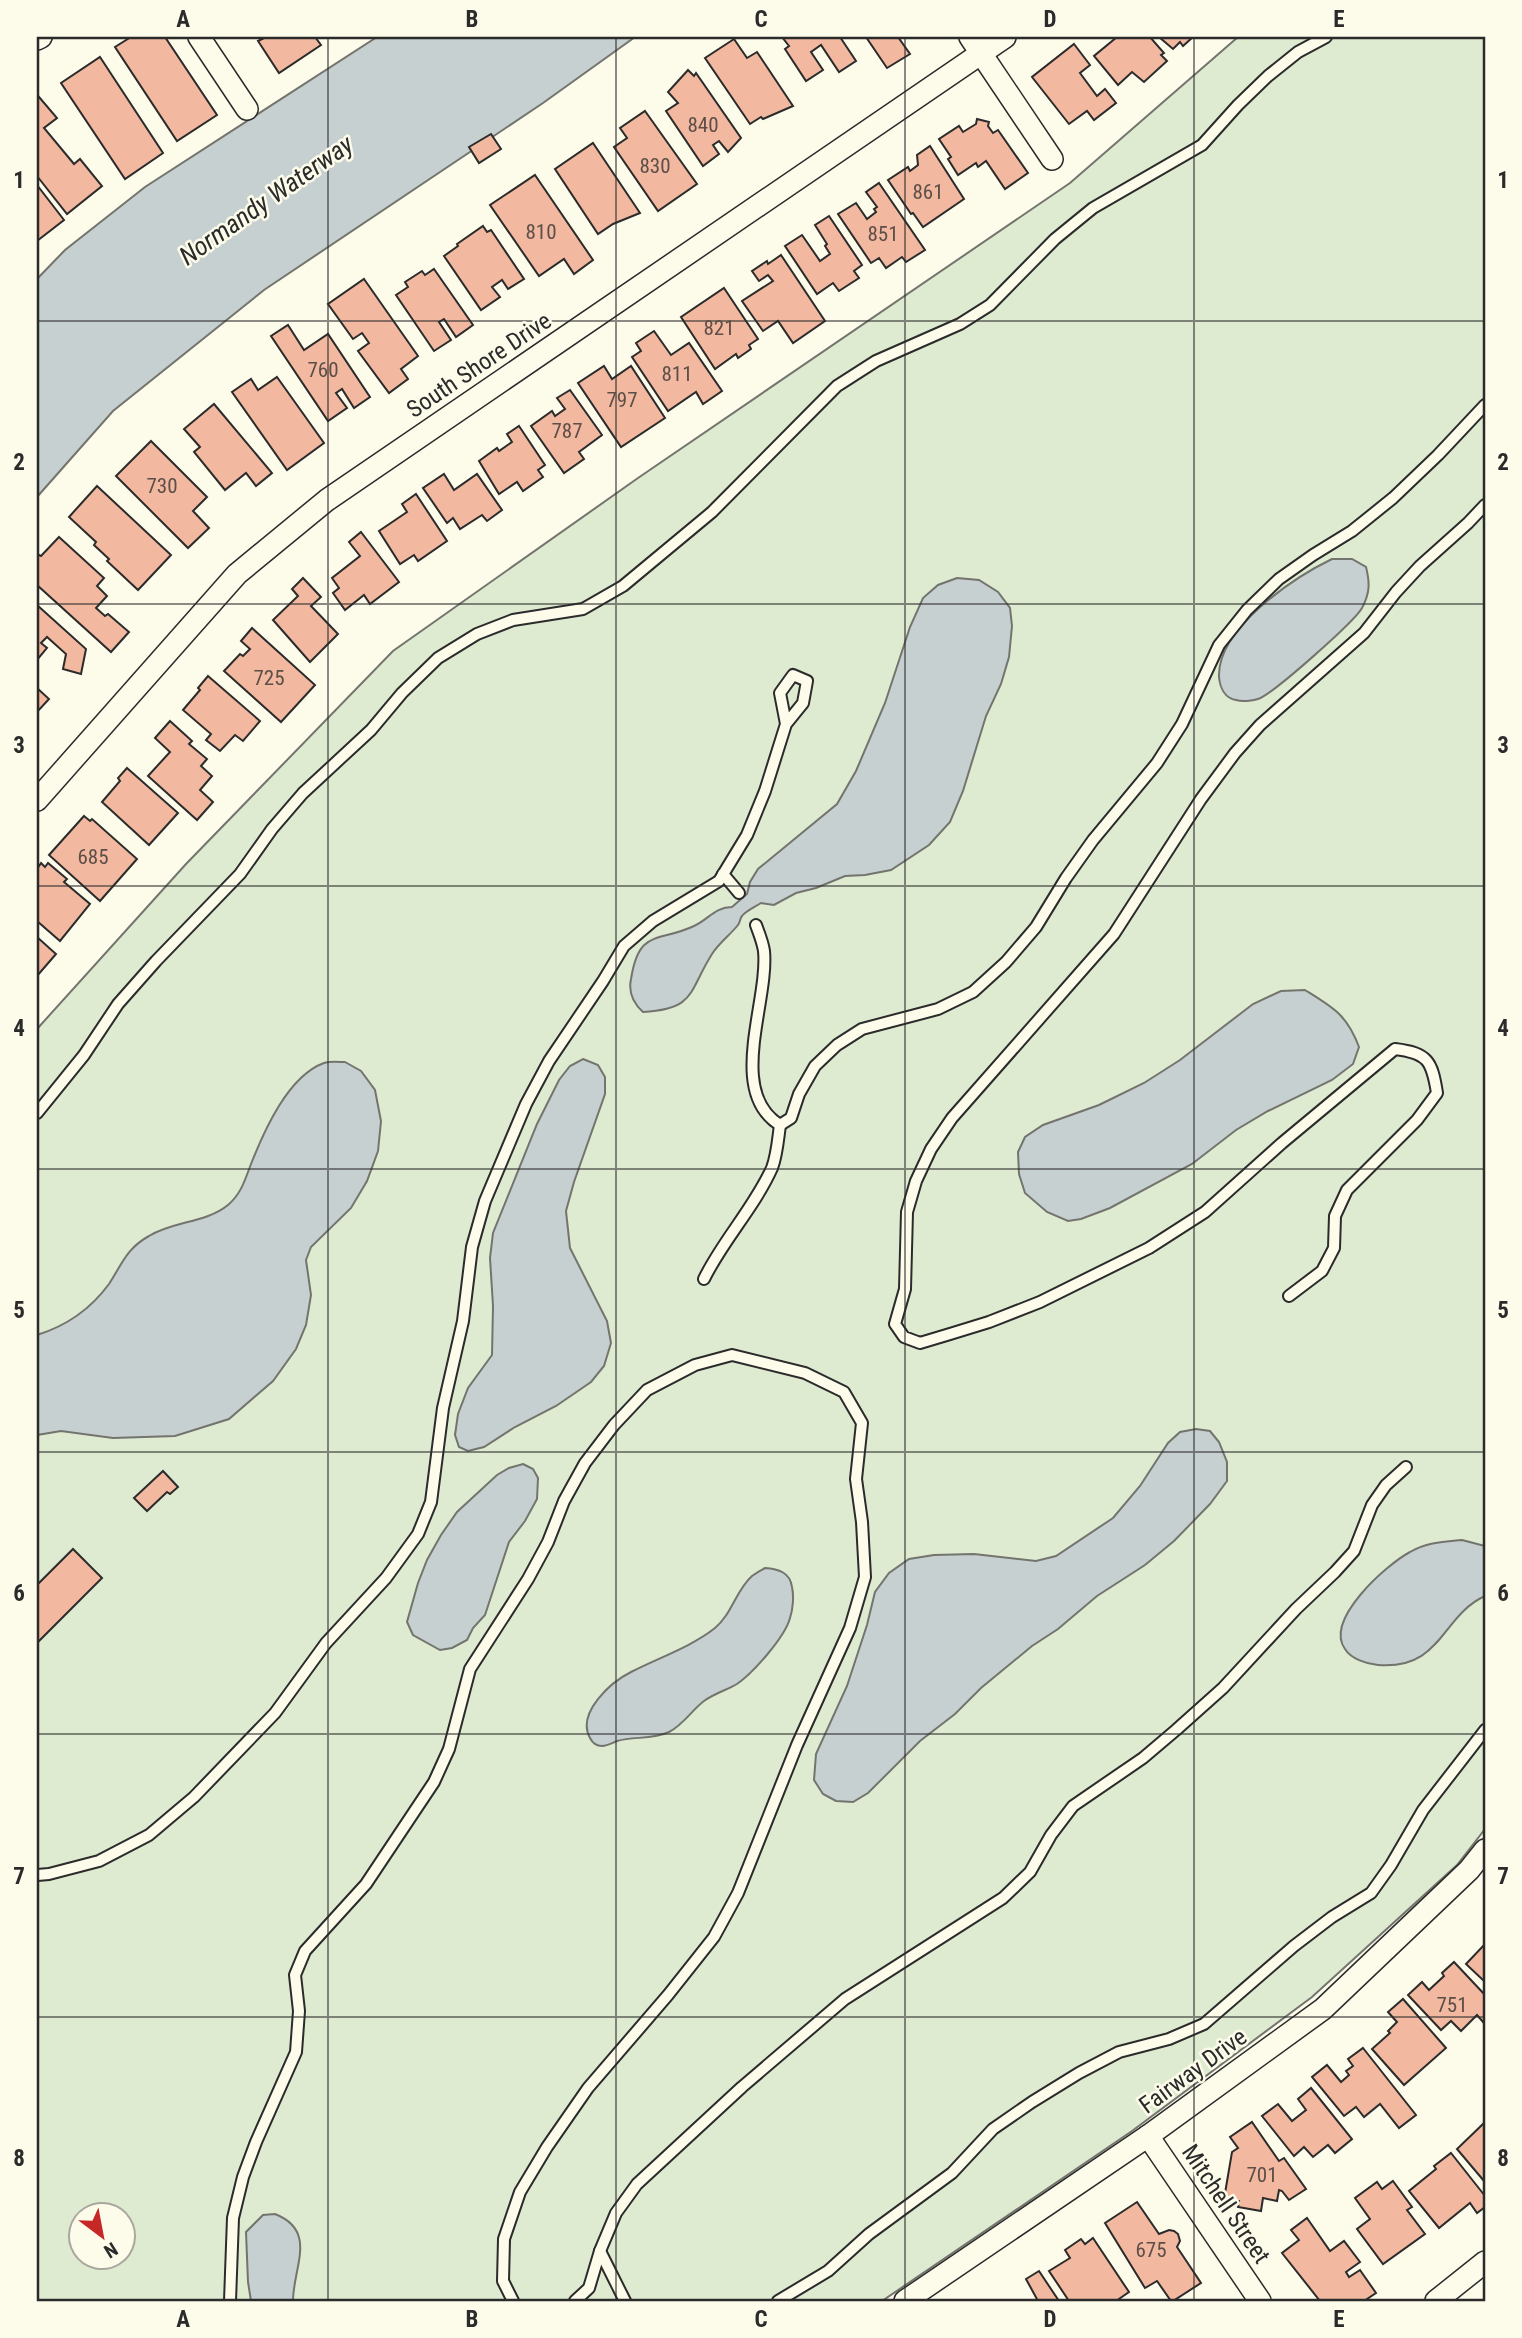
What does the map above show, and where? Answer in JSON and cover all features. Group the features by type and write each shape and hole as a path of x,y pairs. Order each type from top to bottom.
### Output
{"street":[{"path":"199,37 247,108"},
{"name":"South Shore Drive","path":"37,800 237,574 327,500 975,46 1005,37"},
{"path":"975,46 1052,159"},
{"name":"Fairway Drive","path":"905,2301 1148,2136 1323,2009 1469,1870 1485,1850"},
{"name":"Mitchell Street","path":"1148,2136 1260,2301"},
{"path":"1436,2301 1485,2262"}],"lane":[{"path":"37,1114 84,1055 118,1004 240,874 272,829 303,793 371,730 402,693 438,658 477,634 513,620 583,609 623,586 712,512 837,386 876,361 960,324 990,305 1055,239 1129,186 1171,165 1202,145 1268,76 1298,52 1326,37"},
{"path":"704,1279 714,1257 747,1213 773,1165 780,1125 791,1118 799,1094 815,1066 837,1045 862,1029 938,1009 973,992 1006,962 1036,927 1066,877 1093,840 1157,763 1182,724 1219,645 1247,610 1279,579 1352,531 1393,498 1485,405"},
{"path":"1289,1296 1322,1271 1334,1248 1335,1216 1347,1190 1418,1120 1437,1093 1433,1068 1416,1052 1395,1049 1282,1143 1205,1212 1149,1248 1040,1302 963,1331 920,1343 904,1337 895,1324 905,1289 906,1212 916,1181 931,1149 952,1118 1114,934 1201,799 1235,753 1260,725 1364,633 1420,566 1485,505"},
{"path":"37,1875 99,1861 149,1835 194,1797 275,1713 326,1643 386,1578 418,1534 431,1502 443,1408 463,1321 472,1247 485,1201 526,1104 550,1061 624,946 653,921 719,881 747,835 765,791 786,724"},
{"path":"723,874 739,893"},
{"path":"756,925 764,951 752,1057 756,1093 769,1118 780,1125"},
{"path":"230,2301 233,2218 243,2177 256,2142 296,2052 299,2011 295,1975 305,1951 366,1884 434,1782 449,1749 470,1669 528,1579 585,1462 614,1424 647,1390 695,1366 732,1355 805,1373 844,1392 862,1423 856,1479 865,1577 850,1628 797,1745 738,1894 714,1937 668,1995 587,2088 520,2192 504,2239 503,2281 513,2301"},
{"path":"575,2301 589,2288 600,2251 616,2213 637,2184 742,2087 845,1999 1003,1898 1030,1872 1051,1835 1073,1806 1143,1758 1223,1688 1354,1550 1372,1504 1386,1485 1406,1467"},
{"path":"778,2301 828,2271 869,2234 952,2173 993,2129 1031,2102 1119,2052 1169,2039 1204,2024 1294,1946 1332,1917 1371,1893 1423,1810 1485,1730"},
{"path":"600,2251 625,2301"}],"green space":[{"path":"1238,37 1485,37 1485,1829 1457,1865 1312,1997 1132,2131 882,2301 37,2301 37,1029 186,864 393,651 638,478 1070,183"}],"water":[{"name":"Normandy Waterway","path":"377,37 635,37 543,103 264,290 113,411 37,497 37,279 65,250 145,187"},
{"path":"1332,559 1352,559 1366,567 1367,598 1356,616 1295,672 1258,699 1238,701 1226,695 1219,677 1222,659 1230,641 1260,607 1298,579"},
{"path":"957,578 979,580 998,592 1010,608 1012,626 1009,657 1001,684 986,716 963,791 950,822 929,845 891,870 845,876 796,893 774,905 761,903 751,909 742,916 738,925 715,950 694,988 682,1002 673,1007 643,1012 634,1001 630,989 639,952 652,940 694,926 716,911 732,907 747,894 758,869 837,804 856,771 885,703 910,627 923,598 938,585"},
{"path":"1305,990 1338,1013 1350,1027 1359,1047 1353,1064 1332,1080 1236,1130 1192,1164 1110,1208 1081,1219 1068,1221 1047,1212 1025,1193 1019,1174 1018,1152 1025,1137 1043,1125 1099,1105 1144,1083 1180,1060 1253,1004 1281,991"},
{"path":"583,1059 598,1065 605,1077 605,1094 566,1211 570,1248 607,1321 611,1343 604,1366 591,1382 556,1406 484,1447 468,1451 459,1447 455,1435 458,1414 468,1388 492,1355 490,1258 493,1233 537,1124 559,1080 570,1066"},
{"path":"326,1062 345,1062 361,1071 375,1090 381,1121 378,1151 367,1181 351,1208 311,1247 306,1260 311,1295 306,1325 296,1349 273,1381 229,1419 175,1436 113,1438 61,1431 37,1435 37,1335 68,1322 86,1309 102,1293 126,1257 141,1241 158,1231 210,1215 228,1205 242,1186 263,1136 289,1092 311,1070"},
{"path":"1196,1429 1210,1431 1219,1442 1227,1462 1227,1481 1210,1504 1174,1541 1145,1565 1097,1596 981,1688 955,1714 920,1741 868,1793 853,1802 836,1801 823,1794 814,1780 816,1754 847,1686 875,1592 889,1573 909,1559 934,1555 974,1554 1036,1561 1056,1556 1113,1518 1140,1486 1168,1443 1180,1432"},
{"path":"523,1464 533,1469 538,1478 537,1499 509,1542 485,1615 473,1628 467,1640 452,1648 440,1650 413,1635 407,1622 427,1560 457,1512 497,1475"},
{"path":"1462,1540 1485,1546 1485,1596 1470,1605 1428,1651 1416,1659 1399,1664 1378,1665 1351,1656 1341,1637 1343,1623 1350,1609 1373,1581 1399,1559 1416,1549 1435,1543"},
{"path":"765,1568 779,1570 789,1578 793,1591 792,1607 782,1635 751,1672 737,1684 704,1701 669,1732 617,1741 604,1746 593,1742 587,1728 588,1719 598,1699 614,1683 631,1672 685,1647 715,1628 752,1576"},
{"path":"275,2214 288,2221 300,2240 293,2301 251,2301 246,2232 263,2215"}],"building":[{"path":"131,37 165,37 217,115 177,141 115,47"},
{"path":"266,37 315,37 321,45 279,73 258,41"},
{"path":"782,37 840,37 856,61 839,72 821,45 811,52 823,70 806,81 785,49 789,46"},
{"path":"866,37 898,37 910,54 887,68"},
{"path":"1117,37 1150,37 1164,53 1161,55 1167,61 1144,82 1132,72 1118,85 1094,56"},
{"path":"1159,37 1193,37 1183,46 1180,42 1173,49"},
{"path":"734,39 747,58 757,52 793,106 763,119 761,117 750,124 705,58"},
{"path":"1074,44 1090,65 1080,73 1097,96 1105,89 1116,103 1094,120 1087,111 1069,124 1032,77"},
{"path":"100,57 163,153 125,179 61,83"},
{"path":"688,70 694,76 696,73 741,138 728,152 719,141 713,145 719,154 703,166 666,111 678,103 668,92"},
{"path":"39,97 57,118 44,128 74,164 80,159 102,186 67,214 37,176"},
{"path":"645,111 697,184 658,211 614,147 627,138 620,128"},
{"path":"977,119 989,122 988,126 993,133 998,130 1028,173 1005,189 986,161 978,167 976,163 958,175 948,159 951,157 939,139 959,126 963,132 976,124"},
{"path":"491,134 501,149 479,163 469,147"},
{"path":"593,143 640,213 613,224 598,234 555,169"},
{"path":"930,146 964,199 923,227 888,180 908,167 910,171 918,165 917,155"},
{"path":"535,175 593,260 574,274 564,259 539,276 490,205"},
{"path":"879,183 925,250 906,262 902,257 886,268 879,258 871,263 838,214 856,203 867,219 876,212 874,209 877,207 866,192"},
{"path":"37,185 64,220 37,241"},
{"path":"829,216 862,265 854,271 859,278 839,291 833,283 817,294 785,246 802,235 820,261 830,254 815,225"},
{"path":"483,226 487,232 491,230 524,279 508,289 502,280 492,287 500,297 481,310 444,256"},
{"path":"781,255 825,321 793,343 778,321 763,331 742,301 773,281 768,275 759,281 752,271"},
{"path":"434,269 473,325 456,337 444,319 439,322 451,340 434,351 396,295 408,287 405,282 422,271 425,275"},
{"path":"364,279 418,356 401,369 408,379 389,393 358,351 369,343 362,333 353,339 328,304"},
{"path":"724,288 758,339 749,345 751,349 738,358 736,354 715,369 681,317"},
{"path":"288,325 304,350 328,334 370,397 354,408 342,389 336,393 347,408 328,421 271,336"},
{"path":"654,331 671,355 689,343 722,391 703,404 696,392 668,411 632,357 641,351 636,343"},
{"path":"604,366 612,379 631,366 665,418 621,447 578,383"},
{"path":"277,377 324,443 287,470 232,392 251,379 258,390"},
{"path":"570,390 602,435 579,452 584,459 564,473 531,426 552,411 555,416 565,409 557,398"},
{"path":"214,404 272,473 256,486 246,473 225,490 194,452 200,447 184,429"},
{"path":"519,426 545,465 538,470 543,477 523,491 517,482 499,494 479,461 497,448 499,451 512,442 507,434"},
{"path":"151,441 207,497 193,511 209,528 188,548 116,476"},
{"path":"444,474 454,490 477,474 502,510 487,521 482,515 460,529 453,518 447,523 423,488"},
{"path":"97,486 171,555 138,590 107,561 109,559 94,545 96,542 69,517"},
{"path":"416,494 447,541 418,561 414,555 400,564 379,531 407,512 402,504"},
{"path":"361,532 399,582 370,604 364,595 345,610 333,593 339,588 332,578 360,556 349,542"},
{"path":"59,537 104,578 97,586 107,596 96,608 105,616 108,614 129,632 111,652 37,585 37,557"},
{"path":"303,578 321,597 311,606 338,634 310,662 273,620 298,596 292,589"},
{"path":"37,605 86,649 81,674 63,669 66,654 47,637 41,643 47,648 37,660"},
{"path":"252,628 315,685 281,722 224,671 240,654 243,656 250,649 241,641"},
{"path":"208,676 260,721 243,741 235,735 220,751 206,740 211,734 183,710"},
{"path":"37,688 49,699 37,712"},
{"path":"170,721 192,741 189,744 207,759 201,766 212,776 200,790 213,802 197,820 148,776 170,752 155,738"},
{"path":"127,768 178,813 149,845 102,802"},
{"path":"84,816 90,821 92,819 137,859 100,901 49,855"},
{"path":"41,863 45,867 48,863 67,879 64,882 90,904 60,941 37,921 37,869"},
{"path":"37,937 56,954 37,976"},
{"path":"163,1471 178,1487 170,1494 167,1492 147,1511 134,1498"},
{"path":"73,1549 102,1578 37,1643 37,1585"},
{"path":"1485,1944 1485,1982 1466,1964"},
{"path":"1454,1962 1485,1995 1485,2020 1483,2022 1477,2015 1461,2031 1451,2021 1441,2030 1408,1995 1422,1982 1429,1990"},
{"path":"1403,1999 1446,2048 1404,2085 1372,2049 1390,2033 1388,2031 1397,2022 1388,2012"},
{"path":"1363,2048 1416,2115 1399,2128 1380,2104 1364,2117 1356,2107 1344,2116 1312,2077 1327,2065 1341,2082 1349,2075 1346,2071 1353,2066 1348,2059"},
{"path":"1311,2088 1352,2139 1335,2153 1328,2145 1313,2157 1304,2147 1294,2156 1262,2116 1278,2104 1292,2121 1306,2110 1298,2099"},
{"path":"1252,2122 1279,2161 1284,2158 1306,2189 1289,2200 1279,2190 1277,2201 1263,2198 1261,2211 1238,2207 1239,2201 1224,2199 1232,2152 1238,2148 1230,2137"},
{"path":"1483,2124 1485,2126 1484,2181 1457,2149"},
{"path":"1451,2153 1485,2196 1485,2207 1477,2213 1470,2203 1439,2228 1409,2191"},
{"path":"1393,2181 1412,2207 1407,2210 1425,2234 1383,2264 1357,2229 1370,2219 1355,2198 1377,2182 1382,2189"},
{"path":"1137,2202 1159,2234 1169,2230 1178,2234 1180,2241 1177,2247 1201,2283 1173,2301 1157,2281 1145,2288 1105,2223"},
{"path":"1307,2218 1330,2251 1344,2241 1360,2262 1346,2272 1349,2277 1360,2270 1376,2293 1364,2301 1320,2301 1282,2253 1299,2240 1291,2230"},
{"path":"1093,2238 1129,2292 1116,2301 1069,2301 1049,2271 1070,2258 1065,2250 1081,2239 1085,2244"},
{"path":"1039,2271 1059,2301 1038,2301 1026,2279"}]}
